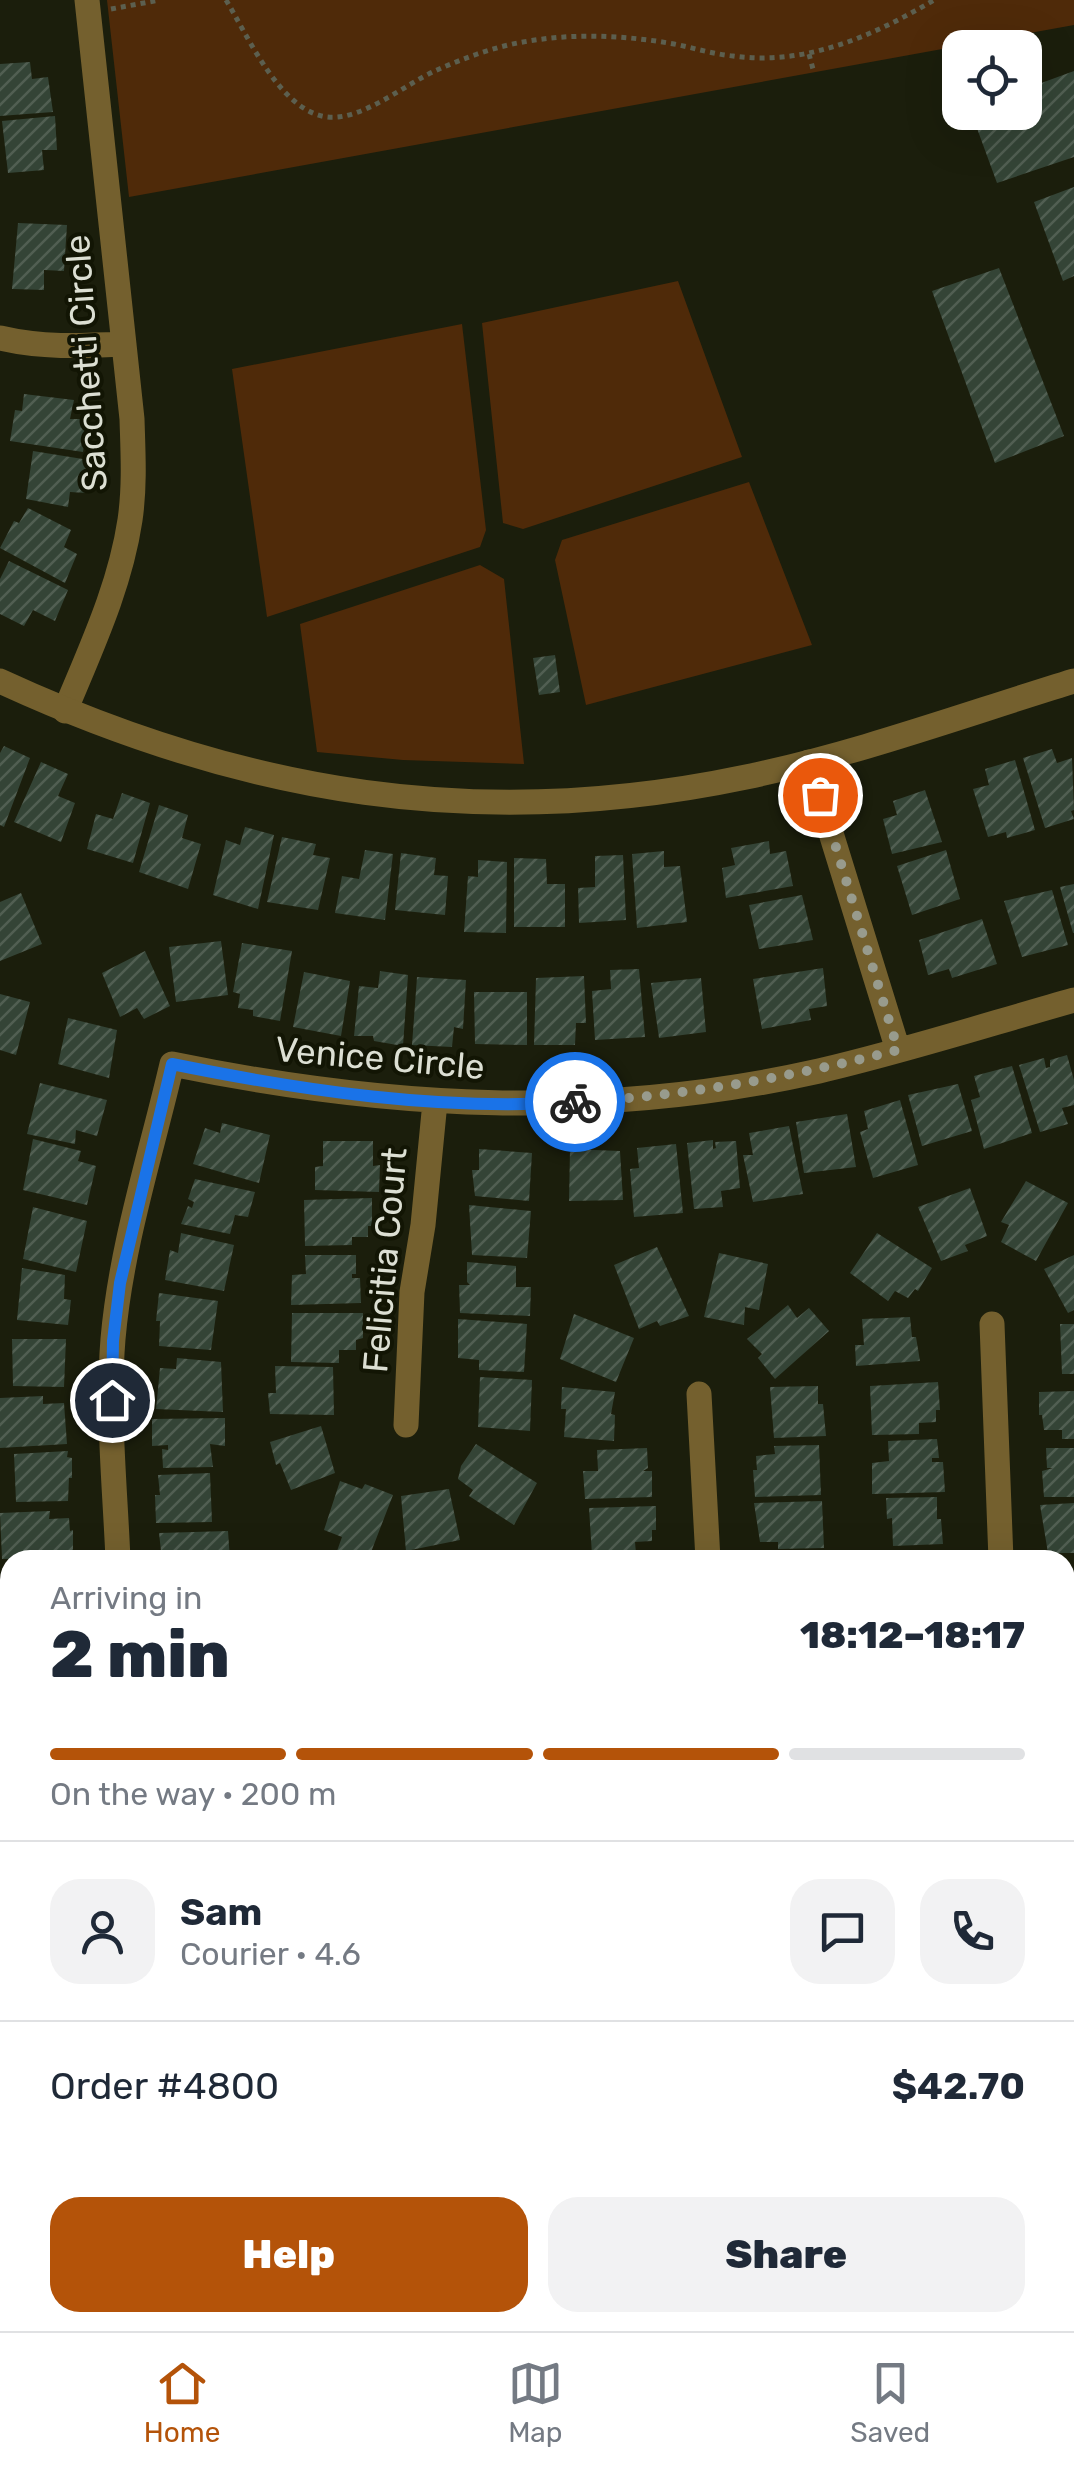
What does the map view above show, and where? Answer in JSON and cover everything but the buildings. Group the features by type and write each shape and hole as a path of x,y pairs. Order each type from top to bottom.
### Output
{"street":[{"name":"Sacchetti Circle","path":"65,711 106,612 130,518 134,473 132,418 88,6"},
{"path":"0,338 67,347 124,344"},
{"path":"0,681 148,742 246,770 361,792 523,802 668,791 809,762 1074,680"},
{"path":"809,762 898,1050"},
{"name":"Venice Circle","path":"118,1550 113,1341 120,1283 172,1064 334,1093 436,1102 554,1104 640,1098 747,1084 898,1050 1074,1000"},
{"name":"Felicitia Court","path":"406,1425 412,1292 436,1102"},
{"path":"992,1324 1001,1550"},
{"path":"699,1394 707,1550"}],"path":[{"path":"88,6 160,0"},
{"path":"226,0 288,97 307,111 326,117 348,116 400,88 480,54 521,42 561,36 636,38 736,57 809,54 866,36 934,0"},
{"path":"809,54 814,73"}],"shaded area":[{"path":"107,0 1074,0 1074,25 1042,31 942,30 942,49 129,197"},
{"path":"678,281 742,457 523,529 503,523 482,323"},
{"path":"462,324 486,530 480,547 267,617 232,369"},
{"path":"749,482 812,645 586,705 555,560 562,540"},
{"path":"480,565 504,579 524,764 403,760 317,752 300,624"}],"way so far":[{"path":"575,1102 729,1087 817,1071 898,1050 820,795"}],"route":[{"path":"112,1400 113,1341 120,1283 172,1064 352,1096 458,1104 575,1102"}]}
